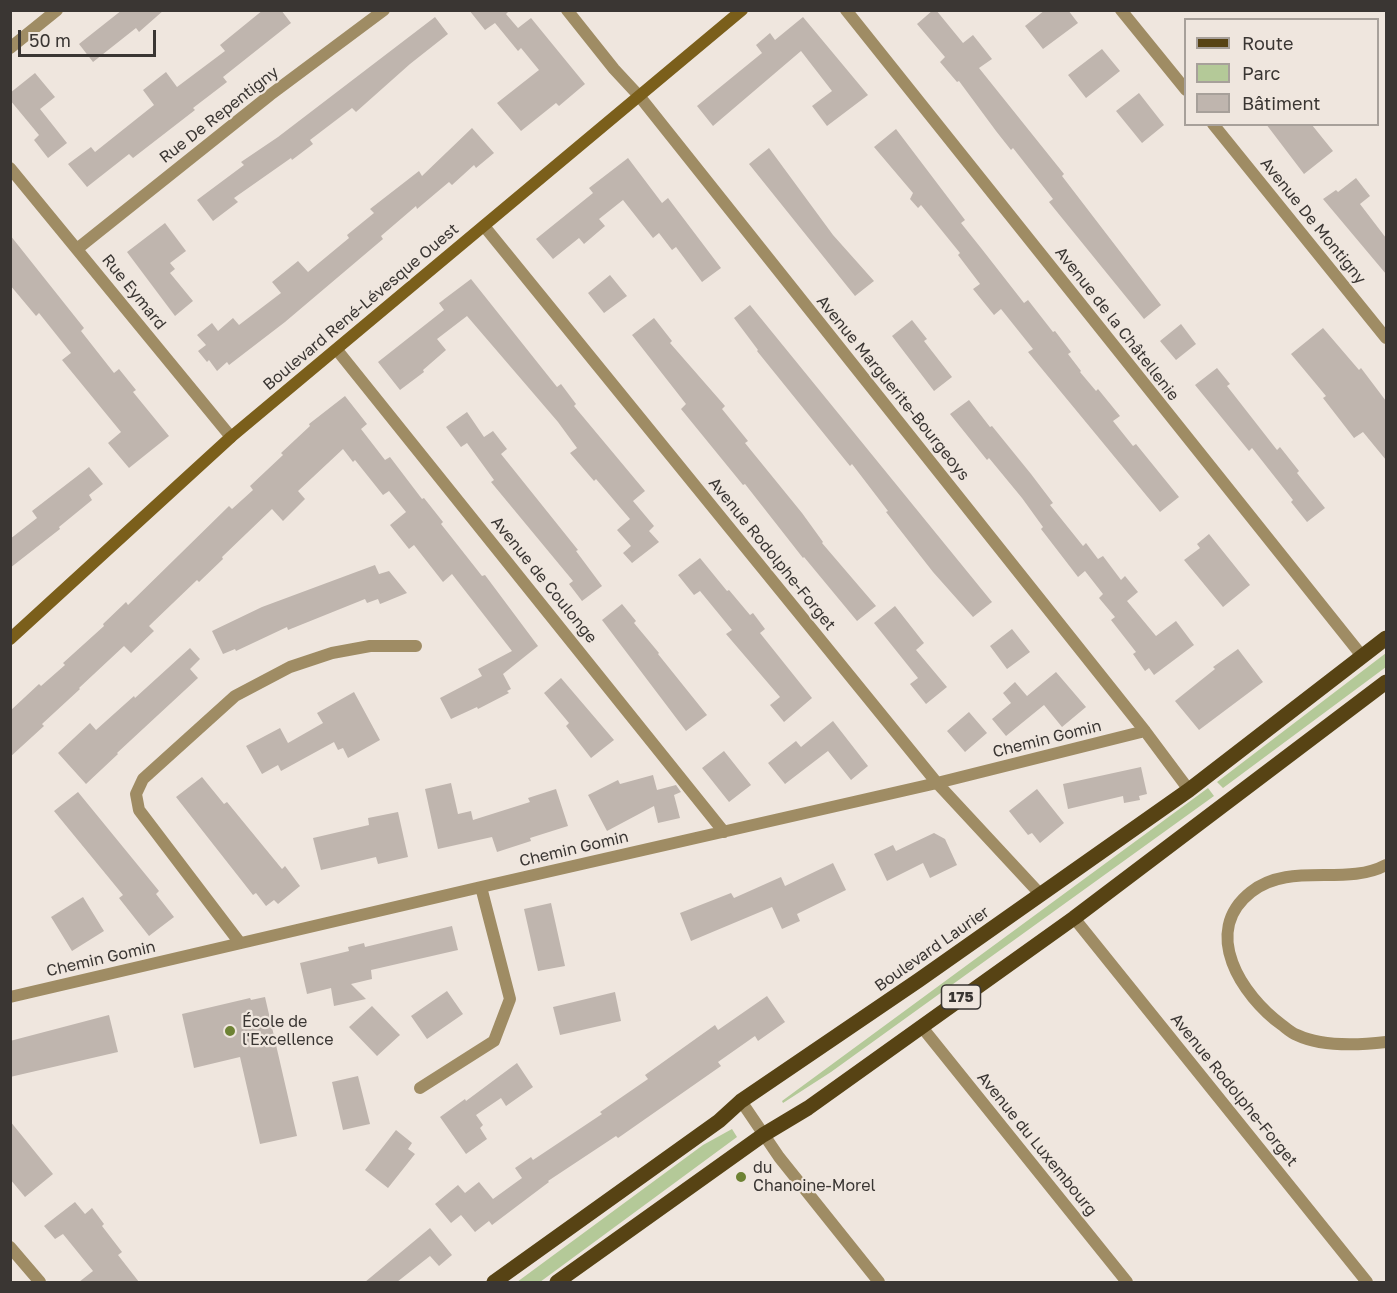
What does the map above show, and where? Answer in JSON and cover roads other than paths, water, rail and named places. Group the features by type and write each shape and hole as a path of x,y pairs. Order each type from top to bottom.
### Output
{"main road":[{"name":"Boulevard René-Lévesque Ouest","path":"10,639 231,437 742,10"},
{"name":"Boulevard Laurier","path":"494,1282 718,1121 741,1101 1041,895 1189,790 1386,638"},
{"name":"175","path":"557,1282 763,1135 808,1108 1074,918 1386,682"}],"street":[{"path":"10,48 57,10"},
{"name":"Rue De Repentigny","path":"77,249 270,95 384,10"},
{"name":"Avenue Marguerite-Bourgeoys","path":"567,10 614,69 640,97 1145,731 1189,790"},
{"name":"Avenue de la Châtellenie","path":"846,10 1362,656"},
{"path":"1121,10 1184,89"},
{"name":"Avenue De Montigny","path":"1216,126 1386,338"},
{"name":"Rue Eymard","path":"10,168 231,437"},
{"name":"Avenue Rodolphe-Forget","path":"484,226 937,783 1041,895"},
{"name":"Avenue de Coulonge","path":"337,350 724,832"},
{"path":"240,943 139,810 136,794 143,779 235,696 290,667 332,653 370,646 416,646"},
{"name":"Chemin Gomin","path":"10,998 937,783 1145,731"},
{"path":"1386,864 1373,872 1332,876 1296,875 1270,881 1251,891 1239,903 1227,936 1230,960 1240,981 1266,1014 1297,1036 1327,1043 1358,1045 1386,1042"},
{"path":"420,1088 495,1041 510,999 481,887"},
{"name":"Avenue Rodolphe-Forget","path":"1074,918 1367,1282"},
{"name":"Avenue du Luxembourg","path":"921,1026 1125,1282"},
{"path":"741,1101 763,1135 879,1282"},
{"path":"10,1247 40,1282"}],"place":[{"name":"École de l'Excellence","path":"230,1031"},
{"name":"du Chanoine-Morel","path":"741,1177"}]}
